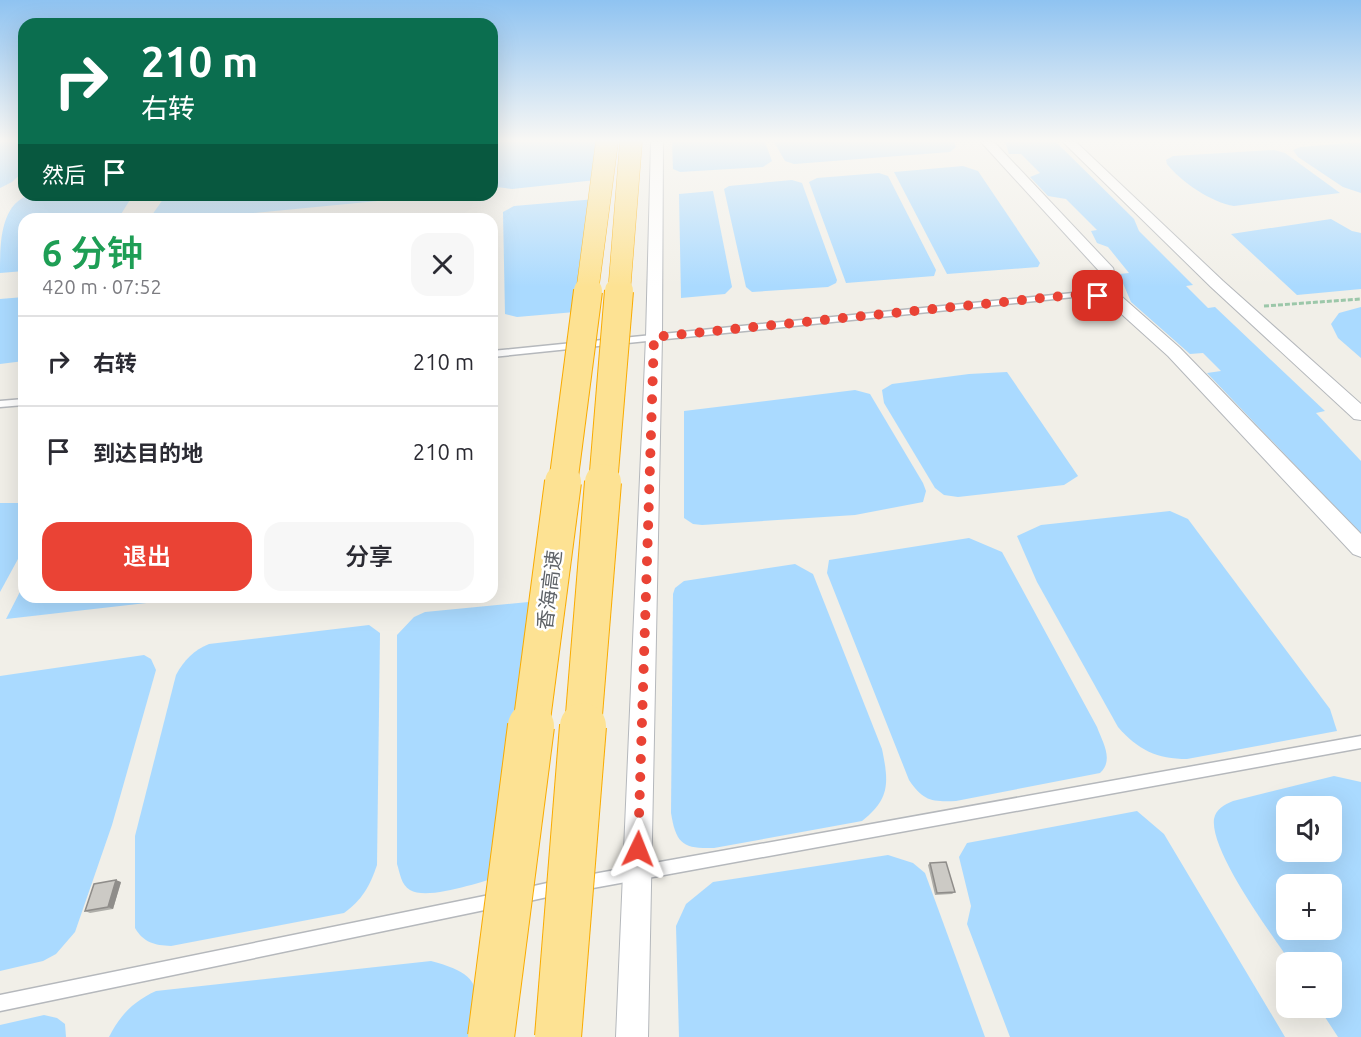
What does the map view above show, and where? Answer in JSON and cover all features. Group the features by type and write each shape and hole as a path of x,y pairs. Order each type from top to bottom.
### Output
{"highway":[{"name":"香海高速","path":"492,1037 600,190"},
{"path":"558,1037 627,190"}],"street":[{"path":"632,1037 654,337 656,190"},
{"path":"1032,190 1108,271 1113,298 1174,352 1361,548"},
{"path":"1120,190 1242,307 1361,414"}],"lane":[{"path":"498,353 1083,294 1113,298"},
{"path":"0,404 18,402"},
{"path":"0,1004 637,872 1361,742"}],"path":[{"path":"1242,307 1322,304 1361,299"}],"water":[{"path":"724,190 805,190 837,280 836,283 828,287 752,292 746,287"},
{"path":"812,190 895,190 936,270 934,276 846,283"},
{"path":"904,190 991,190 1040,263 1038,267 947,274"},
{"path":"1043,190 1105,190 1134,219 1139,231 1193,285 1186,286 1208,308 1215,307 1325,411 1316,413 1361,461 1361,534 1207,373 1221,371 1203,353 1190,354 1131,302 1119,274 1129,273 1108,247 1097,243 1091,231 1097,230 1066,199 1048,196"},
{"path":"1198,190 1336,190 1340,193 1234,206 1216,201"},
{"path":"713,191 732,287 725,294 681,298 679,194"},
{"path":"596,199 575,312 517,317 505,314 503,212 514,206"},
{"path":"18,201 129,201 122,213 18,213 18,272 0,273 0,250 4,227 12,207"},
{"path":"162,201 378,201 253,213 153,213"},
{"path":"1331,219 1352,231 1361,233 1361,289 1297,295 1231,234"},
{"path":"18,298 18,362 0,364 0,299"},
{"path":"1361,307 1361,358 1338,338 1331,324 1339,313"},
{"path":"1007,372 1078,476 1064,485 958,497 944,495 935,488 884,403 882,390 892,384 969,374"},
{"path":"855,390 870,394 923,483 926,491 923,502 855,515 702,525 693,524 684,518 684,411"},
{"path":"0,503 18,503 18,559 0,592"},
{"path":"1170,511 1188,519 1330,709 1337,731 1187,759 1176,759 1149,752 1133,742 1118,727 1037,582 1017,536 1041,525"},
{"path":"969,538 1002,552 1097,727 1107,757 1100,773 956,801 929,799 919,792 909,780 827,573 829,560"},
{"path":"795,564 813,574 882,749 886,781 882,798 862,821 714,848 688,846 675,832 671,813 673,594 675,588 684,581"},
{"path":"18,596 18,603 146,603 6,619"},
{"path":"539,601 503,876 442,892 418,893 410,890 403,882 397,864 397,635 414,617 425,612"},
{"path":"369,625 380,633 377,865 365,892 344,913 171,946 146,940 135,928 135,836 176,675 182,665 194,652 209,644"},
{"path":"144,655 151,659 156,670 112,825 75,932 56,954 43,961 0,971 0,676"},
{"path":"1334,776 1361,782 1361,1037 1338,1037 1326,1018 1342,1018 1342,952 1284,952 1243,892 1231,871 1215,833 1215,816 1224,806 1233,801"},
{"path":"1137,811 1164,834 1285,1037 1010,1037 967,924 971,906 959,857 967,843"},
{"path":"888,855 913,863 925,873 985,1037 679,1037 676,926 686,904 713,882"},
{"path":"431,961 461,972 474,986 476,1006 472,1037 109,1037 128,1010 141,999 156,991"},
{"path":"44,1015 57,1018 65,1024 66,1037 0,1037 0,1025"}],"building":[{"path":"946,862 955,892 937,893 930,863"},
{"path":"116,880 108,907 85,911 94,884"}],"route":[{"path":"638,849 654,337 1083,294 1098,296"}]}
